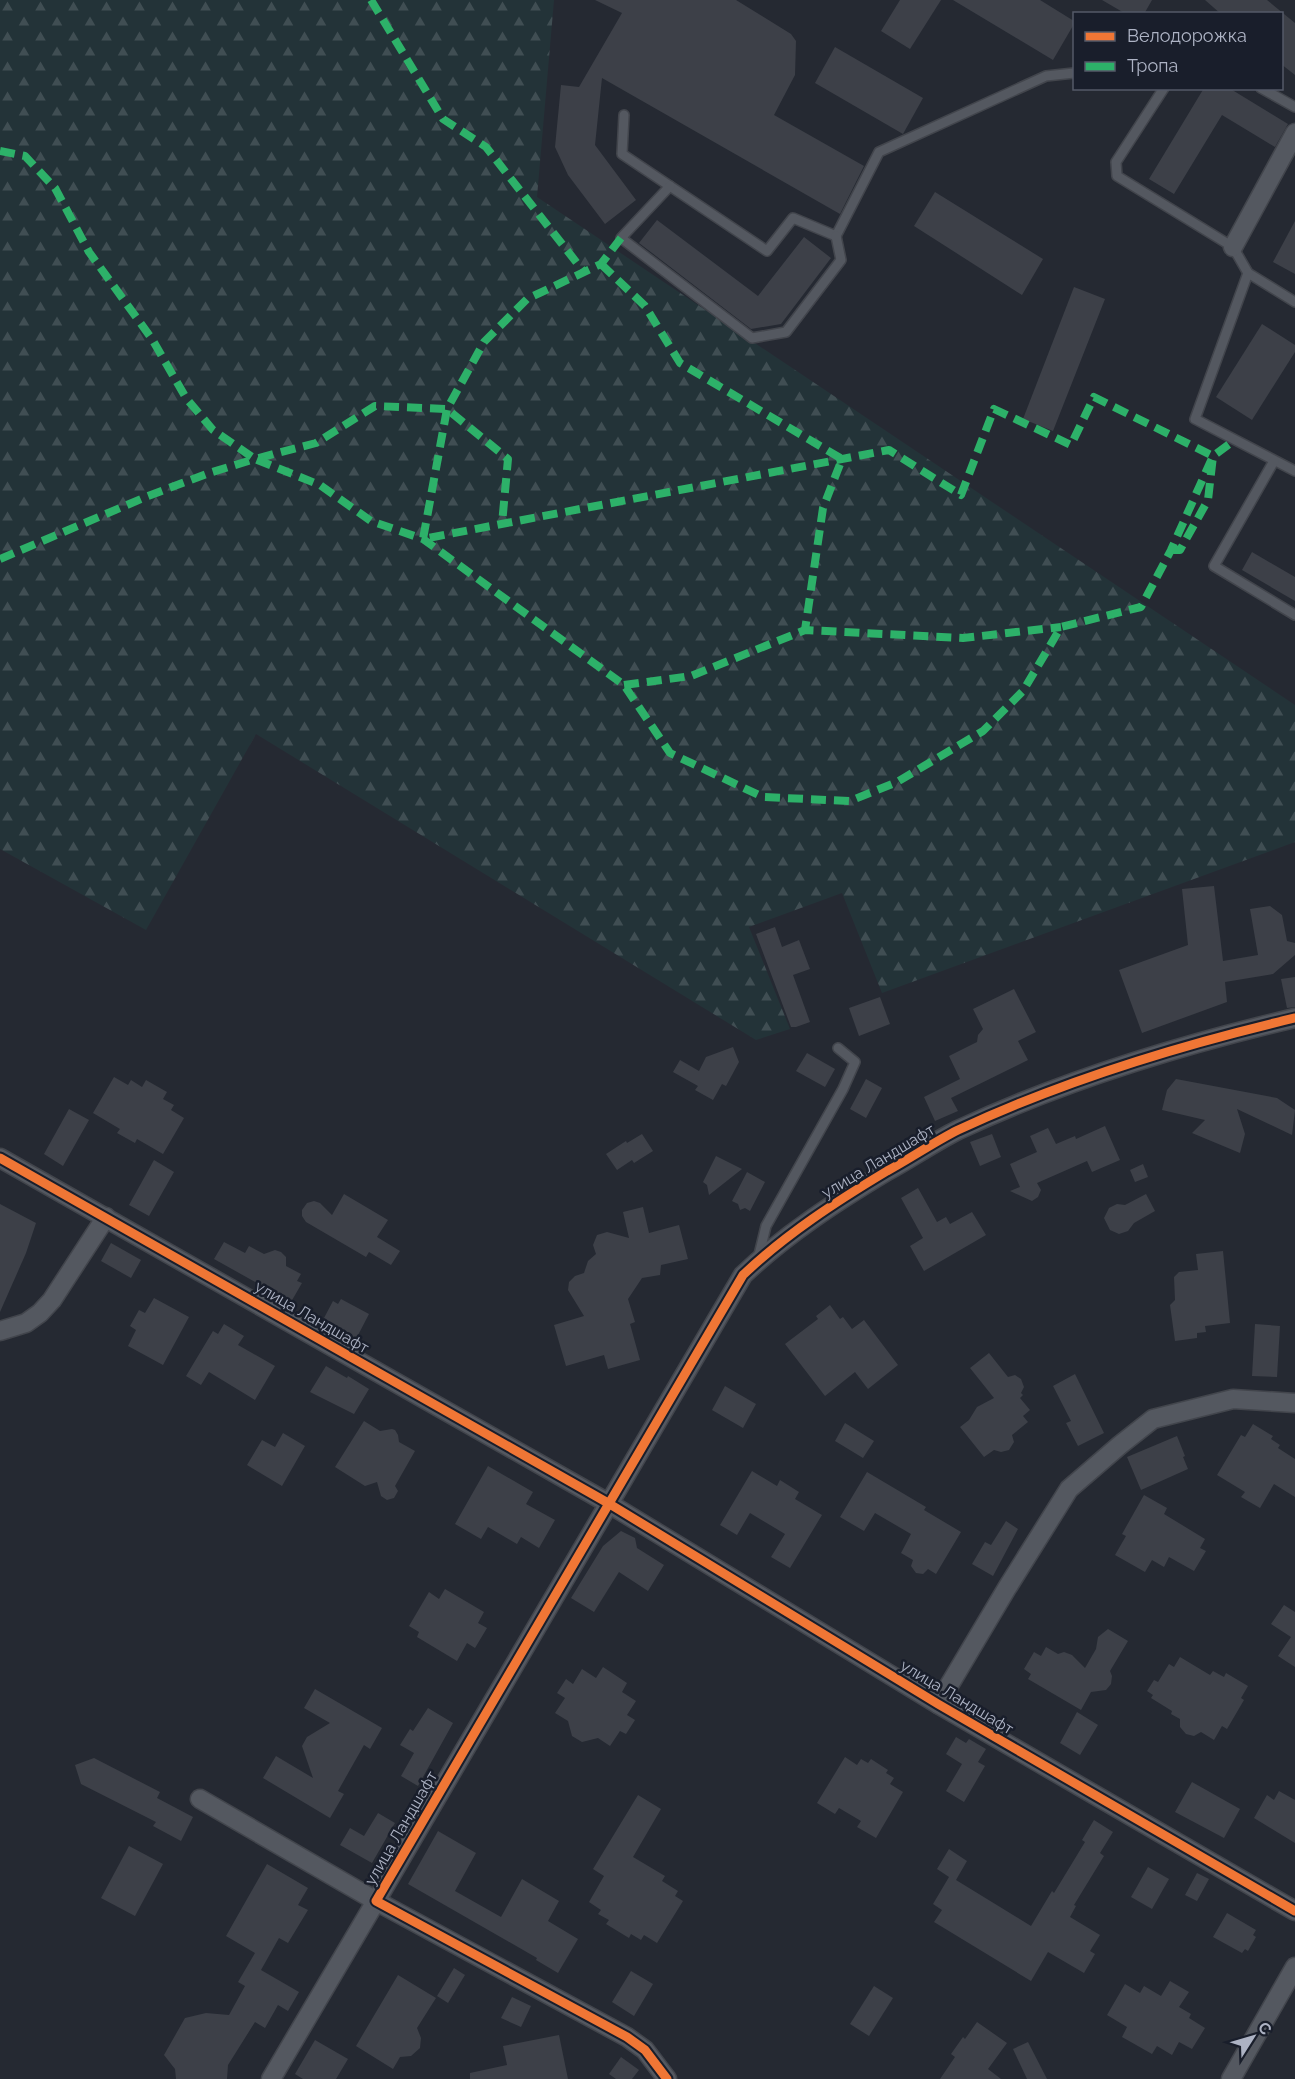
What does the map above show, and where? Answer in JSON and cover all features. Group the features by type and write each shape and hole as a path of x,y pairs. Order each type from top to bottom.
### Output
{"street":[{"path":"1233,247 1295,133"},
{"name":"улица Ландшафт","path":"271,2079 743,1275 836,1201 957,1131 1049,1092 1160,1053 1295,1018"},
{"name":"улица Ландшафт","path":"0,1158 608,1503 938,1704 1295,1911"},
{"path":"0,1331 26,1323 46,1307 106,1217"},
{"name":"улица Ландшафт","path":"938,1704 1069,1489 1103,1460 1153,1419 1233,1400 1295,1403"},
{"path":"200,1800 376,1901"},
{"name":"улица Ландшафт","path":"376,1901 627,2037 645,2050 667,2079"},
{"path":"1231,2079 1295,1967"}],"lane":[{"path":"670,186 621,238 752,338 786,332 841,261 836,236 879,152 1046,76 1073,73"},
{"path":"1163,90 1116,162 1117,176 1233,247 1248,273 1295,302"},
{"path":"1265,90 1295,107"},
{"path":"624,115 622,154 767,251 793,218 836,236"},
{"path":"1248,273 1195,419 1295,471"},
{"path":"1274,461 1214,566 1295,615"},
{"path":"757,1262 766,1226 843,1089 855,1062 838,1048"}],"green space":[{"path":"0,0 554,0 537,197 1295,705 1295,842 882,993 842,893 749,927 790,1029 756,1040 256,734 146,930 0,849"}],"building":[{"path":"595,0 736,0 791,34 796,41 795,75 774,115 864,166 840,214 602,78 595,145 636,200 605,224 568,175 555,147 561,85 579,87 622,13"},
{"path":"900,0 941,0 910,49 881,31"},
{"path":"953,0 1040,0 1073,20 1073,26 1053,60"},
{"path":"1102,0 1152,0 1145,12 1123,12"},
{"path":"1205,0 1267,0 1282,12 1219,12"},
{"path":"1283,13 1295,23 1295,75 1283,66"},
{"path":"835,47 923,98 903,134 815,83"},
{"path":"1203,90 1232,90 1288,124 1275,147 1222,115 1174,194 1149,179"},
{"path":"935,192 1043,259 1022,295 914,226"},
{"path":"657,220 758,296 804,237 831,258 781,324 751,329 639,243"},
{"path":"1295,221 1295,274 1273,262"},
{"path":"1074,287 1105,299 1053,431 1023,419"},
{"path":"1262,324 1295,345 1295,352 1252,420 1216,397"},
{"path":"1252,552 1295,577 1295,601 1242,570"},
{"path":"1214,886 1223,961 1258,955 1250,909 1270,906 1282,915 1287,941 1295,943 1295,955 1273,974 1225,982 1227,1002 1142,1033 1119,970 1188,945 1182,889"},
{"path":"775,927 782,947 799,940 810,969 793,975 810,1022 796,1027 791,1027 756,934"},
{"path":"1295,977 1295,1007 1287,1008 1281,979"},
{"path":"1014,989 1036,1032 1018,1041 1028,1060 951,1098 958,1111 935,1121 924,1097 960,1079 949,1056 977,1042 978,1035 983,1029 973,1009"},
{"path":"880,997 890,1024 859,1036 849,1008"},
{"path":"733,1047 739,1062 726,1086 722,1084 713,1100 695,1090 698,1086 673,1072 680,1060 699,1071 706,1057"},
{"path":"807,1053 835,1069 825,1087 796,1071"},
{"path":"114,1077 128,1085 131,1080 142,1087 146,1080 167,1092 163,1099 174,1105 171,1110 184,1118 163,1154 137,1139 135,1143 117,1133 120,1129 93,1113"},
{"path":"866,1079 882,1088 866,1118 850,1109"},
{"path":"1176,1079 1277,1098 1295,1110 1292,1135 1237,1109 1245,1134 1240,1153 1192,1133 1205,1120 1162,1110 1167,1090"},
{"path":"69,1109 89,1120 63,1166 44,1154"},
{"path":"1105,1126 1120,1160 1092,1172 1087,1161 1037,1183 1041,1190 1038,1197 1032,1201 1010,1191 1020,1187 1010,1164 1037,1152 1030,1136 1048,1128 1056,1144 1075,1136 1076,1139"},
{"path":"642,1134 653,1151 634,1163 632,1160 617,1170 606,1154"},
{"path":"992,1134 1001,1157 980,1166 970,1142"},
{"path":"716,1156 742,1169 709,1195 707,1185 703,1182"},
{"path":"154,1160 174,1172 149,1216 129,1205"},
{"path":"1143,1164 1148,1177 1135,1182 1130,1170"},
{"path":"747,1172 765,1182 750,1211 745,1208 740,1210 738,1204 732,1201"},
{"path":"918,1188 937,1222 946,1217 950,1224 972,1212 986,1235 924,1271 910,1246 923,1238 901,1198"},
{"path":"344,1194 388,1220 377,1237 400,1251 391,1265 369,1252 366,1257 306,1222 302,1216 302,1210 307,1203 314,1201 320,1203 332,1215"},
{"path":"1146,1194 1155,1211 1134,1223 1128,1231 1119,1234 1110,1230 1104,1218 1109,1208 1117,1204 1125,1205"},
{"path":"0,1204 36,1223 26,1253 0,1312"},
{"path":"643,1207 649,1233 679,1225 688,1259 661,1265 660,1275 642,1278 628,1299 635,1322 630,1324 640,1360 608,1369 604,1355 566,1366 554,1325 584,1316 568,1290 569,1282 575,1276 584,1273 588,1261 596,1254 593,1245 597,1235 607,1232 629,1238 623,1212"},
{"path":"224,1242 245,1253 249,1246 264,1254 275,1250 281,1252 286,1257 286,1266 301,1274 297,1281 302,1283 291,1302 214,1259"},
{"path":"111,1243 141,1260 131,1278 101,1261"},
{"path":"1223,1251 1230,1323 1205,1326 1206,1332 1197,1333 1197,1338 1175,1341 1170,1305 1175,1300 1174,1277 1179,1272 1198,1270 1196,1254"},
{"path":"154,1298 189,1317 163,1365 128,1346 136,1330 130,1326 139,1310 145,1313"},
{"path":"341,1299 369,1314 356,1339 328,1323 324,1318 333,1301 338,1304"},
{"path":"830,1305 840,1319 843,1317 852,1329 864,1320 898,1365 868,1389 855,1372 825,1396 785,1344 818,1319 816,1316"},
{"path":"224,1324 244,1336 238,1345 275,1366 255,1400 209,1372 201,1385 186,1376 213,1331 218,1334"},
{"path":"1255,1324 1280,1326 1277,1377 1252,1376"},
{"path":"989,1353 1008,1377 1015,1375 1021,1379 1024,1387 1020,1398 1030,1410 1023,1416 1028,1422 1012,1435 1014,1442 1009,1450 1001,1452 994,1450 984,1457 960,1427 969,1420 977,1407 994,1398 970,1368"},
{"path":"326,1366 369,1389 354,1414 310,1392"},
{"path":"1075,1374 1104,1433 1078,1446 1066,1423 1071,1421 1053,1386"},
{"path":"725,1386 756,1404 743,1428 712,1410"},
{"path":"364,1421 380,1431 395,1430 399,1442 415,1451 395,1486 398,1491 394,1498 387,1500 381,1496 377,1482 365,1486 335,1467"},
{"path":"845,1423 874,1441 863,1458 835,1441"},
{"path":"1253,1424 1273,1436 1271,1439 1280,1445 1278,1448 1295,1459 1295,1497 1274,1484 1260,1508 1241,1497 1245,1492 1217,1475 1241,1435 1245,1437"},
{"path":"283,1433 305,1446 282,1486 247,1465 262,1440 275,1447"},
{"path":"1177,1436 1188,1469 1141,1490 1127,1457"},
{"path":"488,1466 533,1492 526,1504 555,1520 539,1548 521,1537 517,1544 488,1527 481,1539 455,1524"},
{"path":"752,1471 777,1486 780,1480 799,1492 795,1499 822,1515 790,1568 771,1557 785,1534 750,1513 737,1535 720,1525"},
{"path":"867,1472 926,1507 924,1510 961,1532 936,1574 928,1569 923,1574 916,1573 911,1566 913,1560 901,1553 911,1534 875,1513 864,1531 840,1517"},
{"path":"1144,1495 1167,1508 1164,1514 1205,1539 1200,1548 1206,1551 1194,1571 1169,1557 1164,1567 1152,1560 1145,1572 1115,1555 1126,1536 1122,1534"},
{"path":"1006,1521 1018,1529 993,1576 972,1564 985,1542 991,1545"},
{"path":"621,1531 635,1538 637,1548 664,1565 648,1591 619,1572 594,1612 571,1598 603,1546"},
{"path":"445,1589 484,1612 478,1623 487,1628 475,1648 467,1643 457,1661 417,1637 419,1632 409,1626 429,1592 439,1599"},
{"path":"1284,1605 1295,1612 1295,1667 1278,1656 1291,1637 1271,1624"},
{"path":"1108,1629 1128,1641 1110,1671 1111,1684 1106,1690 1091,1692 1081,1710 1028,1679 1031,1674 1024,1669 1034,1652 1041,1656 1046,1647 1058,1654 1064,1652 1072,1655 1085,1668 1096,1649 1098,1637"},
{"path":"1180,1657 1210,1675 1213,1671 1224,1677 1226,1673 1248,1686 1241,1698 1244,1700 1227,1729 1222,1726 1214,1740 1201,1732 1194,1736 1186,1734 1180,1727 1180,1719 1151,1698 1153,1695 1147,1691 1154,1680 1158,1682 1169,1664 1174,1667"},
{"path":"603,1667 627,1683 622,1692 636,1701 627,1715 635,1720 626,1734 620,1731 610,1746 598,1738 582,1742 572,1736 568,1721 555,1713 565,1698 557,1693 566,1679 573,1684 582,1669 596,1678"},
{"path":"315,1689 382,1728 370,1749 364,1745 338,1791 344,1794 330,1818 263,1778 276,1756 313,1778 302,1746 307,1737 330,1723 304,1708"},
{"path":"428,1708 453,1723 418,1786 401,1776 414,1753 400,1745 410,1729 413,1731"},
{"path":"1077,1712 1098,1725 1080,1755 1060,1743"},
{"path":"956,1737 966,1743 969,1739 986,1749 978,1762 985,1766 964,1802 946,1791 962,1764 946,1754"},
{"path":"845,1757 857,1765 861,1759 868,1763 871,1759 888,1770 886,1773 894,1778 890,1784 903,1792 876,1838 857,1827 861,1821 839,1808 835,1814 817,1803"},
{"path":"94,1758 160,1792 157,1798 193,1817 181,1841 153,1826 156,1822 81,1784 75,1765"},
{"path":"1192,1782 1240,1809 1224,1838 1175,1812"},
{"path":"1279,1791 1295,1800 1295,1843 1254,1818 1267,1795 1274,1800"},
{"path":"638,1795 661,1809 633,1857 665,1876 662,1881 678,1891 675,1896 683,1901 657,1943 644,1935 641,1940 631,1934 629,1938 606,1924 609,1920 598,1914 601,1910 589,1902 604,1876 593,1869"},
{"path":"378,1813 395,1823 372,1863 340,1845 350,1828 364,1836"},
{"path":"1094,1820 1113,1832 1100,1853 1104,1856 1074,1905 1076,1906 1070,1917 1100,1935 1090,1951 1095,1954 1084,1973 1048,1952 1031,1981 934,1922 942,1910 933,1904 949,1877 937,1869 949,1849 967,1861 956,1880 1031,1926 1085,1842 1082,1840"},
{"path":"438,1831 476,1853 455,1891 501,1917 522,1879 559,1901 548,1921 578,1939 558,1973 536,1960 537,1958 408,1884"},
{"path":"129,1846 163,1864 135,1916 101,1898"},
{"path":"267,1864 308,1888 298,1905 308,1910 288,1943 279,1938 261,1970 299,1992 288,2011 278,2005 265,2028 255,2022 228,2065 227,2079 176,2079 175,2069 164,2055 185,2018 206,2013 229,2015 245,1986 238,1982 255,1953 226,1936"},
{"path":"1148,1867 1169,1879 1152,1909 1131,1897"},
{"path":"1197,1873 1209,1879 1197,1901 1185,1895"},
{"path":"1227,1913 1256,1930 1253,1935 1256,1937 1248,1951 1245,1949 1242,1953 1213,1937"},
{"path":"454,1968 465,1975 448,2003 437,1996"},
{"path":"631,1971 653,1984 634,2016 612,2002"},
{"path":"398,1975 436,1998 417,2028 421,2038 420,2048 411,2056 400,2057 393,2069 356,2046"},
{"path":"1170,1981 1189,1992 1179,2007 1191,2014 1189,2018 1205,2028 1192,2049 1179,2042 1172,2055 1157,2046 1152,2054 1122,2037 1127,2027 1107,2015 1125,1984 1140,1993 1144,1986 1161,1996"},
{"path":"874,1986 893,1998 869,2036 850,2024"},
{"path":"512,1997 531,2006 521,2027 501,2018"},
{"path":"977,2022 1007,2043 988,2069 1001,2079 940,2079 955,2057 951,2054"},
{"path":"559,2035 568,2079 470,2079 470,2073 507,2065 503,2046"},
{"path":"315,2040 348,2059 336,2079 303,2079 295,2074"},
{"path":"1028,2042 1047,2079 1027,2079 1013,2049"},
{"path":"621,2057 639,2070 632,2079 616,2079 609,2074"}],"marked path":[{"path":"371,0 443,119 486,147 584,272"},
{"path":"0,151 25,156 55,188 89,252 152,339 186,398 213,430 255,459 316,443 375,406 447,409 508,459 502,524"},
{"path":"621,238 601,264 527,299 484,342 447,409 423,539 889,450 961,495 994,409 1071,445 1094,397 1213,456 1208,500 1180,550 1171,550"},
{"path":"601,264 645,306 680,363 842,459 823,508 805,630"},
{"path":"0,559 148,496 209,473 255,459 320,485 371,521 423,539 624,685 670,753 763,797 850,801 897,782 983,731 1023,691 1061,627 1141,607 1171,550 1213,456 1235,440"},
{"path":"624,685 691,676 805,630 963,638 1061,627"}],"cycle path":[{"path":"667,2079 645,2050 627,2037 376,1901 743,1275 794,1232 831,1206 958,1130 1040,1095 1123,1065 1295,1018"},
{"path":"0,1158 608,1503 938,1704 1295,1911"}]}
